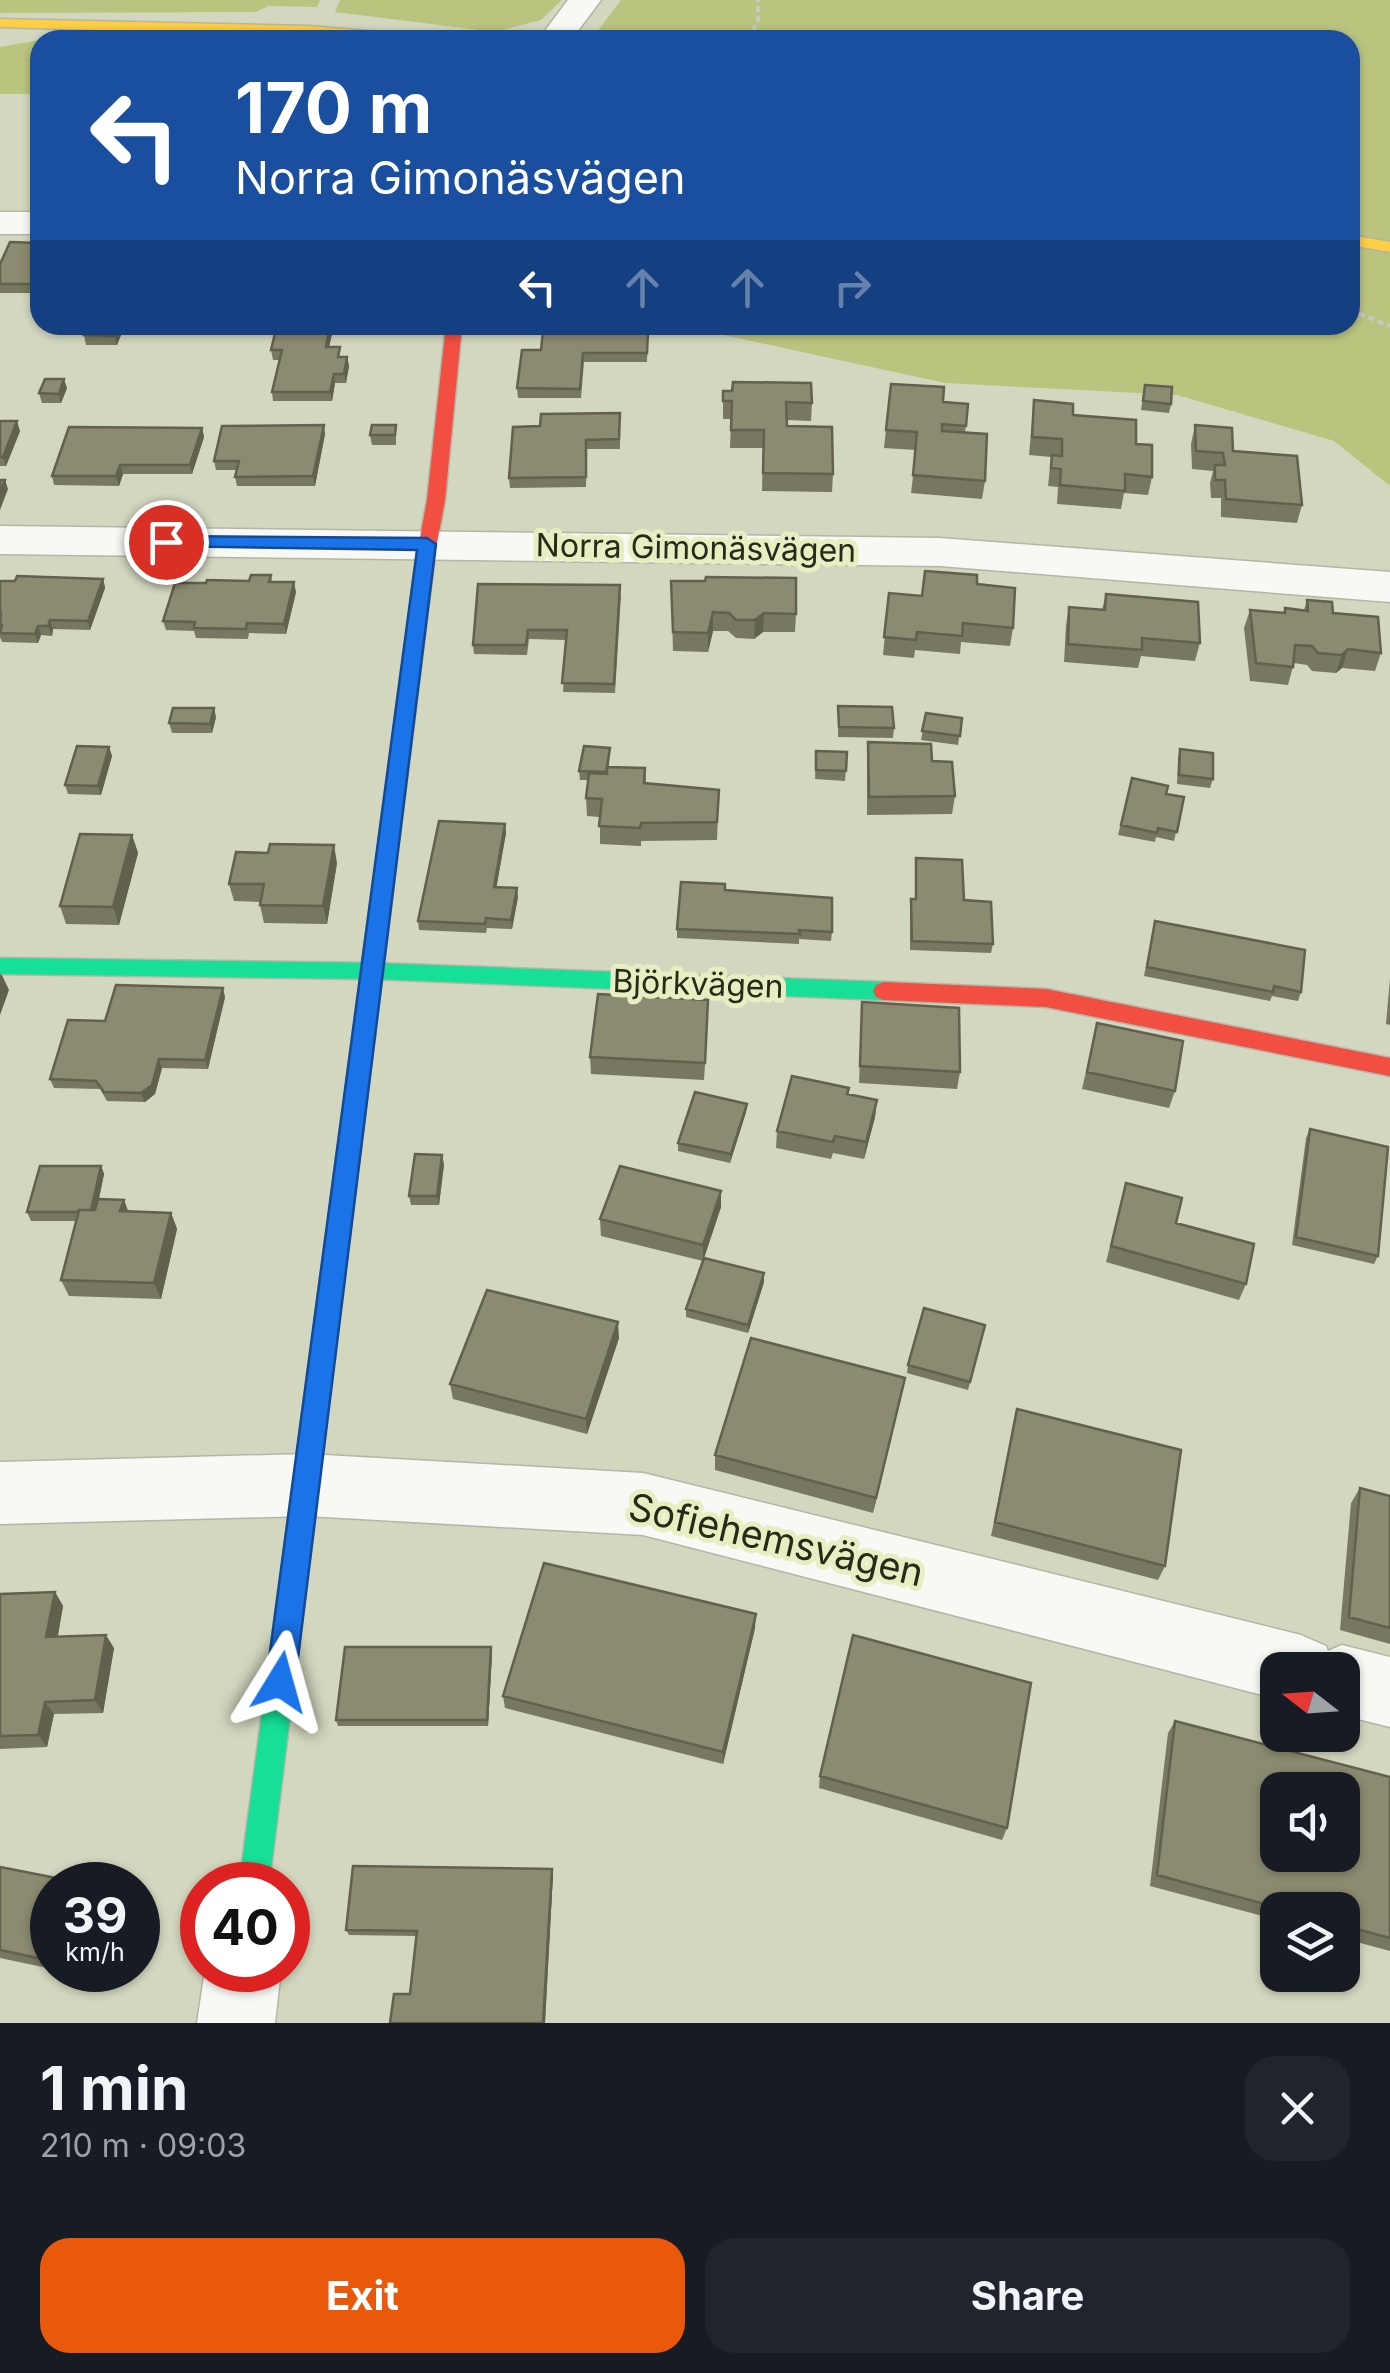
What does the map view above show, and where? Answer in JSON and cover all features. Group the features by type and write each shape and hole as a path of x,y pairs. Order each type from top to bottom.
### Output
{"street":[{"path":"562,30 584,0"},
{"path":"0,23 308,30"},
{"path":"0,223 30,223"},
{"path":"1360,242 1390,247"},
{"path":"257,1862 427,544 436,500 453,335"},
{"name":"Norra Gimonäsvägen","path":"0,540 940,552 1390,587"},
{"name":"Björkvägen","path":"0,966 374,971 1046,998 1390,1067"},
{"name":"Sofiehemsvägen","path":"0,1493 307,1485 642,1504 1260,1660"},
{"path":"1360,1684 1390,1692"},
{"path":"236,2023 240,1992"}],"path":[{"path":"754,30 758,0"},
{"path":"1360,314 1390,326"}],"green space":[{"path":"0,0 320,0 317,7 268,6 256,12 0,13"},
{"path":"340,0 562,0 541,20 503,30 335,12"},
{"path":"621,0 1390,0 1390,486 1334,441 1177,395 945,383 724,335 1360,335 1360,30 598,30"},
{"path":"30,42 30,94 0,94 0,47"}],"building":[{"path":"10,242 30,243 30,284 0,284 0,264"},
{"path":"275,335 328,335 326,347 340,347 338,357 347,357 344,374 334,374 330,392 272,392 282,350 271,350"},
{"path":"543,335 648,335 647,353 583,353 580,389 517,388 522,350 541,350"},
{"path":"45,379 64,379 59,394 39,393"},
{"path":"733,382 811,383 812,403 786,402 787,426 832,427 833,474 763,473 764,430 731,430 732,401 723,401 723,391 732,391"},
{"path":"891,384 944,387 943,402 968,404 966,426 942,424 942,431 987,434 985,481 913,475 917,432 886,430"},
{"path":"1145,385 1172,387 1171,404 1143,401"},
{"path":"1034,400 1073,404 1073,415 1136,420 1136,444 1152,445 1152,477 1125,474 1125,491 1060,485 1061,469 1051,468 1052,455 1062,456 1062,439 1032,437"},
{"path":"620,413 619,439 586,440 586,477 509,478 513,427 540,426 541,414"},
{"path":"0,421 17,421 3,457 0,457"},
{"path":"324,425 313,476 235,477 239,461 214,461 222,426"},
{"path":"372,425 396,425 395,435 370,435"},
{"path":"1195,425 1232,428 1233,451 1297,456 1302,505 1226,499 1225,480 1215,480 1215,465 1225,465 1223,453 1196,451"},
{"path":"69,427 202,428 190,465 120,465 116,476 52,476"},
{"path":"925,571 977,575 977,584 1015,588 1013,628 963,623 962,636 917,632 916,640 884,637 889,593 922,596"},
{"path":"251,575 271,575 269,582 294,582 284,624 247,623 246,629 194,628 195,622 163,621 175,583 249,581"},
{"path":"17,576 103,579 88,621 50,620 48,626 38,626 35,634 0,633 0,581 15,581"},
{"path":"706,577 796,578 796,614 764,613 755,620 736,620 729,613 713,612 708,633 673,632 671,581 705,581"},
{"path":"478,584 620,585 614,684 562,683 567,630 528,630 526,645 473,645"},
{"path":"1106,594 1198,602 1200,643 1142,638 1142,650 1068,644 1069,607 1105,610"},
{"path":"1307,600 1332,602 1333,613 1378,617 1381,653 1348,649 1342,655 1318,653 1312,646 1295,645 1293,667 1256,663 1250,610 1308,611"},
{"path":"838,706 892,707 894,728 839,727"},
{"path":"173,708 214,708 210,724 169,723"},
{"path":"926,713 962,718 960,736 922,731"},
{"path":"868,742 931,744 932,761 952,762 955,796 869,797"},
{"path":"77,746 109,747 98,786 65,785"},
{"path":"584,746 610,748 606,772 579,771"},
{"path":"1180,749 1213,753 1213,779 1179,775"},
{"path":"816,751 847,752 846,771 816,770"},
{"path":"607,767 645,768 644,783 719,790 717,822 641,823 640,828 599,826 602,799 586,798 589,773 607,774"},
{"path":"1132,778 1168,786 1166,794 1184,797 1177,832 1158,828 1157,833 1121,825"},
{"path":"439,821 505,824 494,887 517,888 511,920 486,918 485,924 418,921"},
{"path":"80,834 132,835 113,907 60,906"},
{"path":"270,844 334,845 323,906 260,905 264,884 229,884 236,852 268,853"},
{"path":"916,858 962,860 964,900 991,902 993,944 912,941 911,899 916,899"},
{"path":"681,882 725,884 725,890 832,898 832,932 677,929"},
{"path":"1155,921 1305,950 1301,992 1274,986 1273,992 1147,967"},
{"path":"116,985 223,988 205,1060 159,1059 152,1085 141,1093 104,1092 96,1081 50,1079 68,1020 105,1021"},
{"path":"598,994 708,1000 705,1063 590,1057"},
{"path":"862,1002 959,1008 960,1072 860,1066"},
{"path":"1097,1023 1183,1041 1175,1091 1087,1072"},
{"path":"792,1076 849,1088 847,1094 877,1100 866,1142 835,1136 833,1142 777,1131"},
{"path":"695,1092 747,1104 731,1154 678,1143"},
{"path":"1310,1129 1388,1147 1378,1256 1296,1237"},
{"path":"415,1154 442,1155 437,1196 409,1196"},
{"path":"40,1166 101,1166 91,1210 27,1212"},
{"path":"620,1166 721,1191 703,1245 600,1219"},
{"path":"1126,1183 1182,1198 1176,1223 1254,1244 1246,1284 1111,1246"},
{"path":"98,1199 124,1200 120,1211 171,1213 154,1283 61,1280 79,1210 95,1210"},
{"path":"704,1258 764,1273 748,1325 686,1309"},
{"path":"487,1290 618,1322 586,1419 450,1384"},
{"path":"924,1308 985,1325 970,1382 908,1365"},
{"path":"751,1338 905,1378 876,1498 715,1455"},
{"path":"1017,1409 1181,1450 1165,1566 995,1522"},
{"path":"1360,1488 1390,1496 1390,1628 1349,1617"},
{"path":"544,1563 756,1614 723,1752 503,1696"},
{"path":"55,1592 46,1637 106,1635 95,1700 45,1702 38,1735 0,1736 0,1594"},
{"path":"853,1635 1031,1683 1007,1828 820,1776"},
{"path":"345,1647 491,1647 487,1720 336,1720"},
{"path":"1175,1721 1260,1743 1260,1752 1294,1752 1390,1777 1390,1938 1360,1930 1360,1892 1260,1892 1260,1903 1157,1875"},
{"path":"353,1866 552,1869 543,2023 390,2023 394,1994 410,1994 417,1931 346,1930"},
{"path":"0,1867 30,1873 30,1956 0,1950"}],"traffic: fast":[{"path":"0,966 374,971 884,991"},
{"path":"257,1862 337,1243"}],"traffic: slow":[{"path":"0,23 308,30"},
{"path":"1360,242 1390,247"},
{"path":"337,1243 426,554"}],"traffic: jam":[{"path":"426,554 436,500 453,335"},
{"path":"884,991 1046,998 1390,1067"}],"route":[{"path":"166,542 427,544 280,1682"}]}
